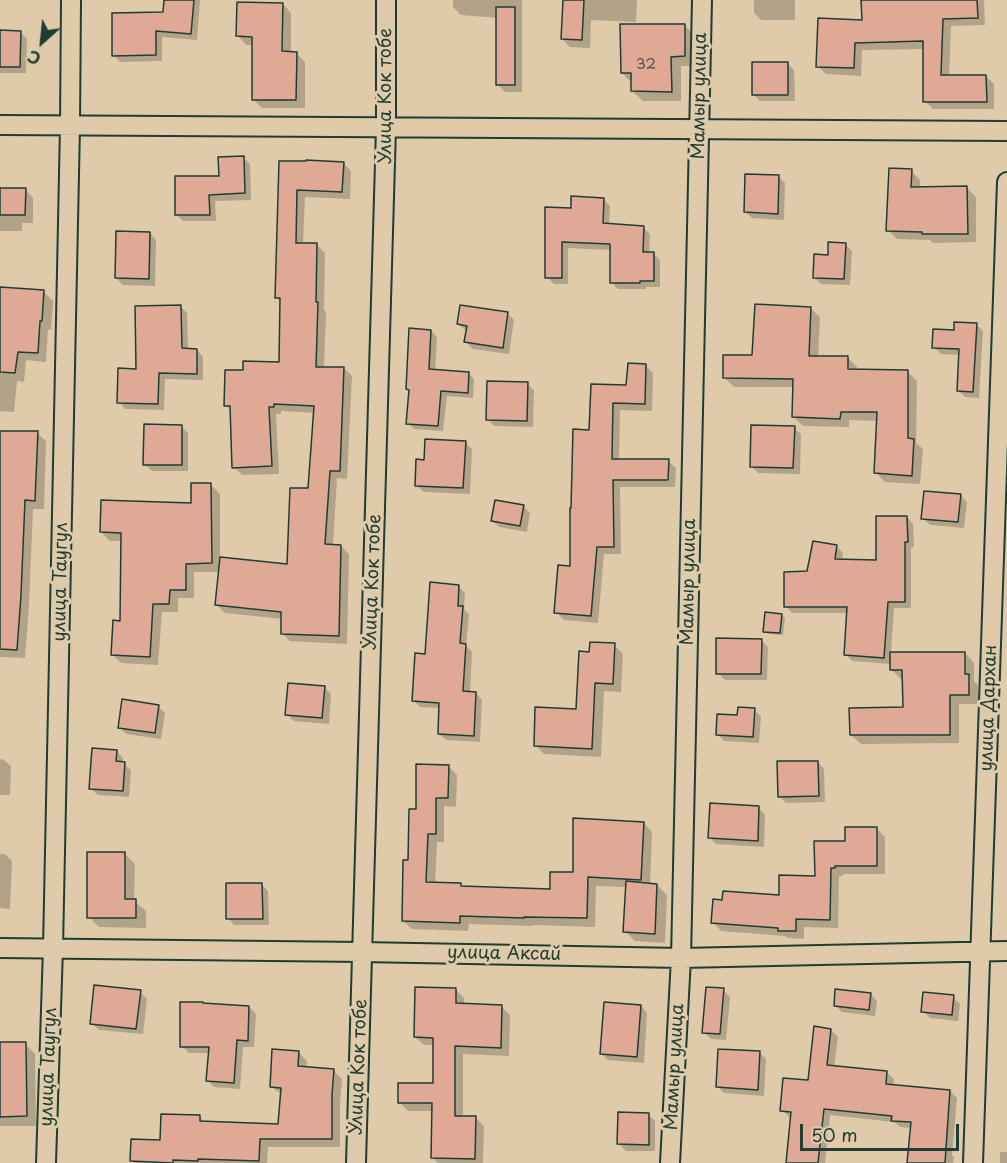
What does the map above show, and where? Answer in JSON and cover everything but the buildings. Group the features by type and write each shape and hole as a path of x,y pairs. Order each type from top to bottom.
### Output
{"street":[{"name":"улица Таугул","path":"46,1163 53,948 71,0"},
{"name":"Улица Кок тобе","path":"356,1163 386,129 386,0"},
{"name":"Мамыр улица","path":"670,1163 681,958 702,0"},
{"path":"0,125 1007,131"},
{"name":"улица Дархан","path":"973,1163 1007,182"},
{"name":"улица Аксай","path":"0,948 681,958 1007,951"}]}
